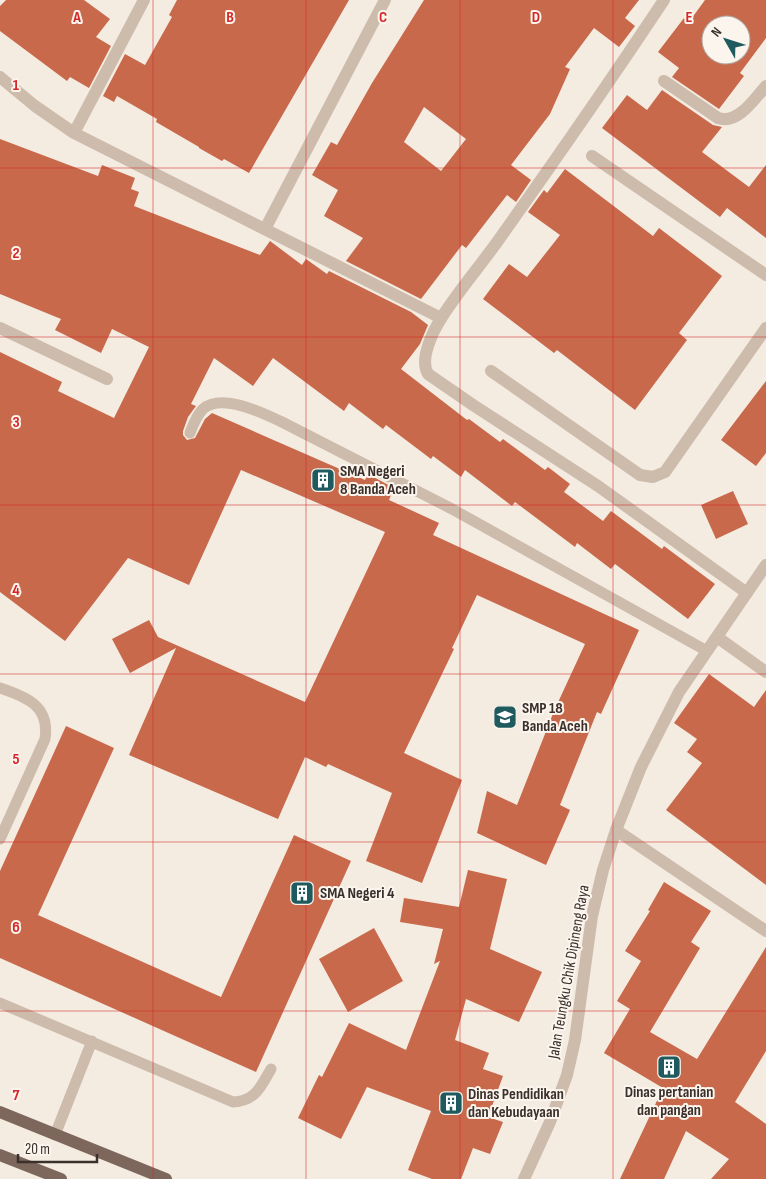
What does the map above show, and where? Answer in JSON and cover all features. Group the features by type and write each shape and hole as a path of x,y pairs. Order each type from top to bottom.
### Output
{"main road":[{"path":"0,1112 166,1179"},
{"path":"0,1155 61,1179"}],"street":[{"path":"74,133 144,0"},
{"path":"265,229 385,0"},
{"path":"664,0 604,90 489,254 441,318 425,354 425,369 428,374 473,406 598,486 747,593"},
{"path":"0,77 74,133 441,318"},
{"path":"664,81 723,120 735,117 746,109 766,86"},
{"path":"592,156 766,276"},
{"path":"0,328 107,379"},
{"path":"491,371 640,475 653,477 665,472 766,328"},
{"name":"Jalan Teungku Chik Dipineng Raya","path":"524,1179 550,1122 567,1075 575,1040 592,916 603,870 616,830 641,766 679,692 766,566"},
{"path":"717,637 766,672"},
{"path":"616,830 766,931"}],"lane":[{"path":"190,433 196,417 210,404 224,402 256,410 452,509 707,651"},
{"path":"0,688 26,697 35,705 47,726 45,739 0,839"},
{"path":"0,1003 233,1102 243,1102 255,1095 271,1069"},
{"path":"55,1135 92,1042"}],"building":[{"path":"6,0 84,0 110,19 96,37 111,46 89,88 70,77 67,81 0,31 0,6"},
{"path":"177,0 349,0 249,173 199,148 156,122 157,119 117,96 114,102 103,96 125,54 145,65 172,17 169,15"},
{"path":"424,0 639,0 625,18 635,26 619,47 594,28 565,67 570,69 550,114 511,165 531,180 516,202 507,195 466,248 462,245 421,299 346,261 363,238 324,216 338,190 312,175 331,142 337,145 372,83","holes":["424,107 466,139 441,171 404,142"]},
{"path":"705,0 766,0 766,38 751,58 751,15 701,15 701,65 746,65 740,73 744,76 719,109 672,77 679,68 658,52 684,18 689,22"},
{"path":"662,90 713,125 722,127 702,152 749,187 766,165 766,238 727,208 720,217 602,128 627,95 647,110"},
{"path":"0,139 98,176 102,165 135,178 131,189 139,192 134,206 260,255 270,241 302,265 306,259 327,274 329,271 411,312 428,325 420,344 401,369 467,420 469,419 500,442 503,439 545,470 548,467 570,484 564,492 603,521 611,511 662,549 664,546 715,584 688,619 615,564 611,569 577,543 575,547 515,502 512,506 465,470 461,477 433,456 431,459 386,425 383,429 349,403 344,411 273,358 253,386 214,358 191,404 196,406 188,417 183,431 183,435 187,440 195,438 205,419 212,413 365,480 368,474 394,488 389,500 439,523 433,535 639,630 601,714 597,712 560,805 570,810 546,865 477,833 487,791 517,805 554,711 585,644 477,595 452,648 454,649 404,753 462,780 422,883 366,861 392,793 328,764 326,767 305,757 278,819 129,755 176,648 130,673 112,639 149,620 158,637 305,702 385,532 241,470 189,585 128,558 65,641 0,592 0,352 62,382 58,391 114,418 149,347 112,329 101,353 55,330 61,319 0,294"},
{"path":"565,169 653,236 659,228 722,276 679,333 687,340 635,410 557,350 554,353 483,299 509,264 527,277 560,235 528,212 544,190 547,193"},
{"path":"766,381 766,453 756,466 721,440"},
{"path":"733,491 748,524 716,539 701,505"},
{"path":"709,674 754,707 766,690 766,885 666,810 702,763 687,752 697,739 674,723"},
{"name":"SMA Negeri 4","path":"66,726 114,748 38,915 221,997 294,835 351,861 256,1072 0,958 0,871"},
{"path":"468,870 507,879 490,949 542,972 519,1022 466,999 455,1040 489,1053 483,1069 503,1076 488,1117 503,1122 490,1154 473,1148 461,1179 432,1179 408,1170 431,1111 367,1087 341,1139 298,1118 319,1075 322,1077 349,1023 406,1050 440,961 434,964 443,929 400,922 404,898 459,907"},
{"path":"664,882 711,911 691,942 700,948 650,1032 697,1059 766,947 766,1051 735,1102 766,1124 766,1179 711,1179 729,1159 686,1131 664,1179 620,1179 663,1088 604,1053 630,1009 617,1001 641,961 625,951 650,911 648,910"},
{"path":"374,928 403,981 348,1012 319,959"}],"place":[{"name":"SMA Negeri 8 Banda Aceh","path":"323,480"},
{"name":"SMP 18 Banda Aceh","path":"505,717"},
{"name":"SMA Negeri 4","path":"302,893"},
{"name":"Dinas pertanian dan pangan","path":"669,1067"},
{"name":"Dinas Pendidikan dan Kebudayaan","path":"451,1103"}]}
